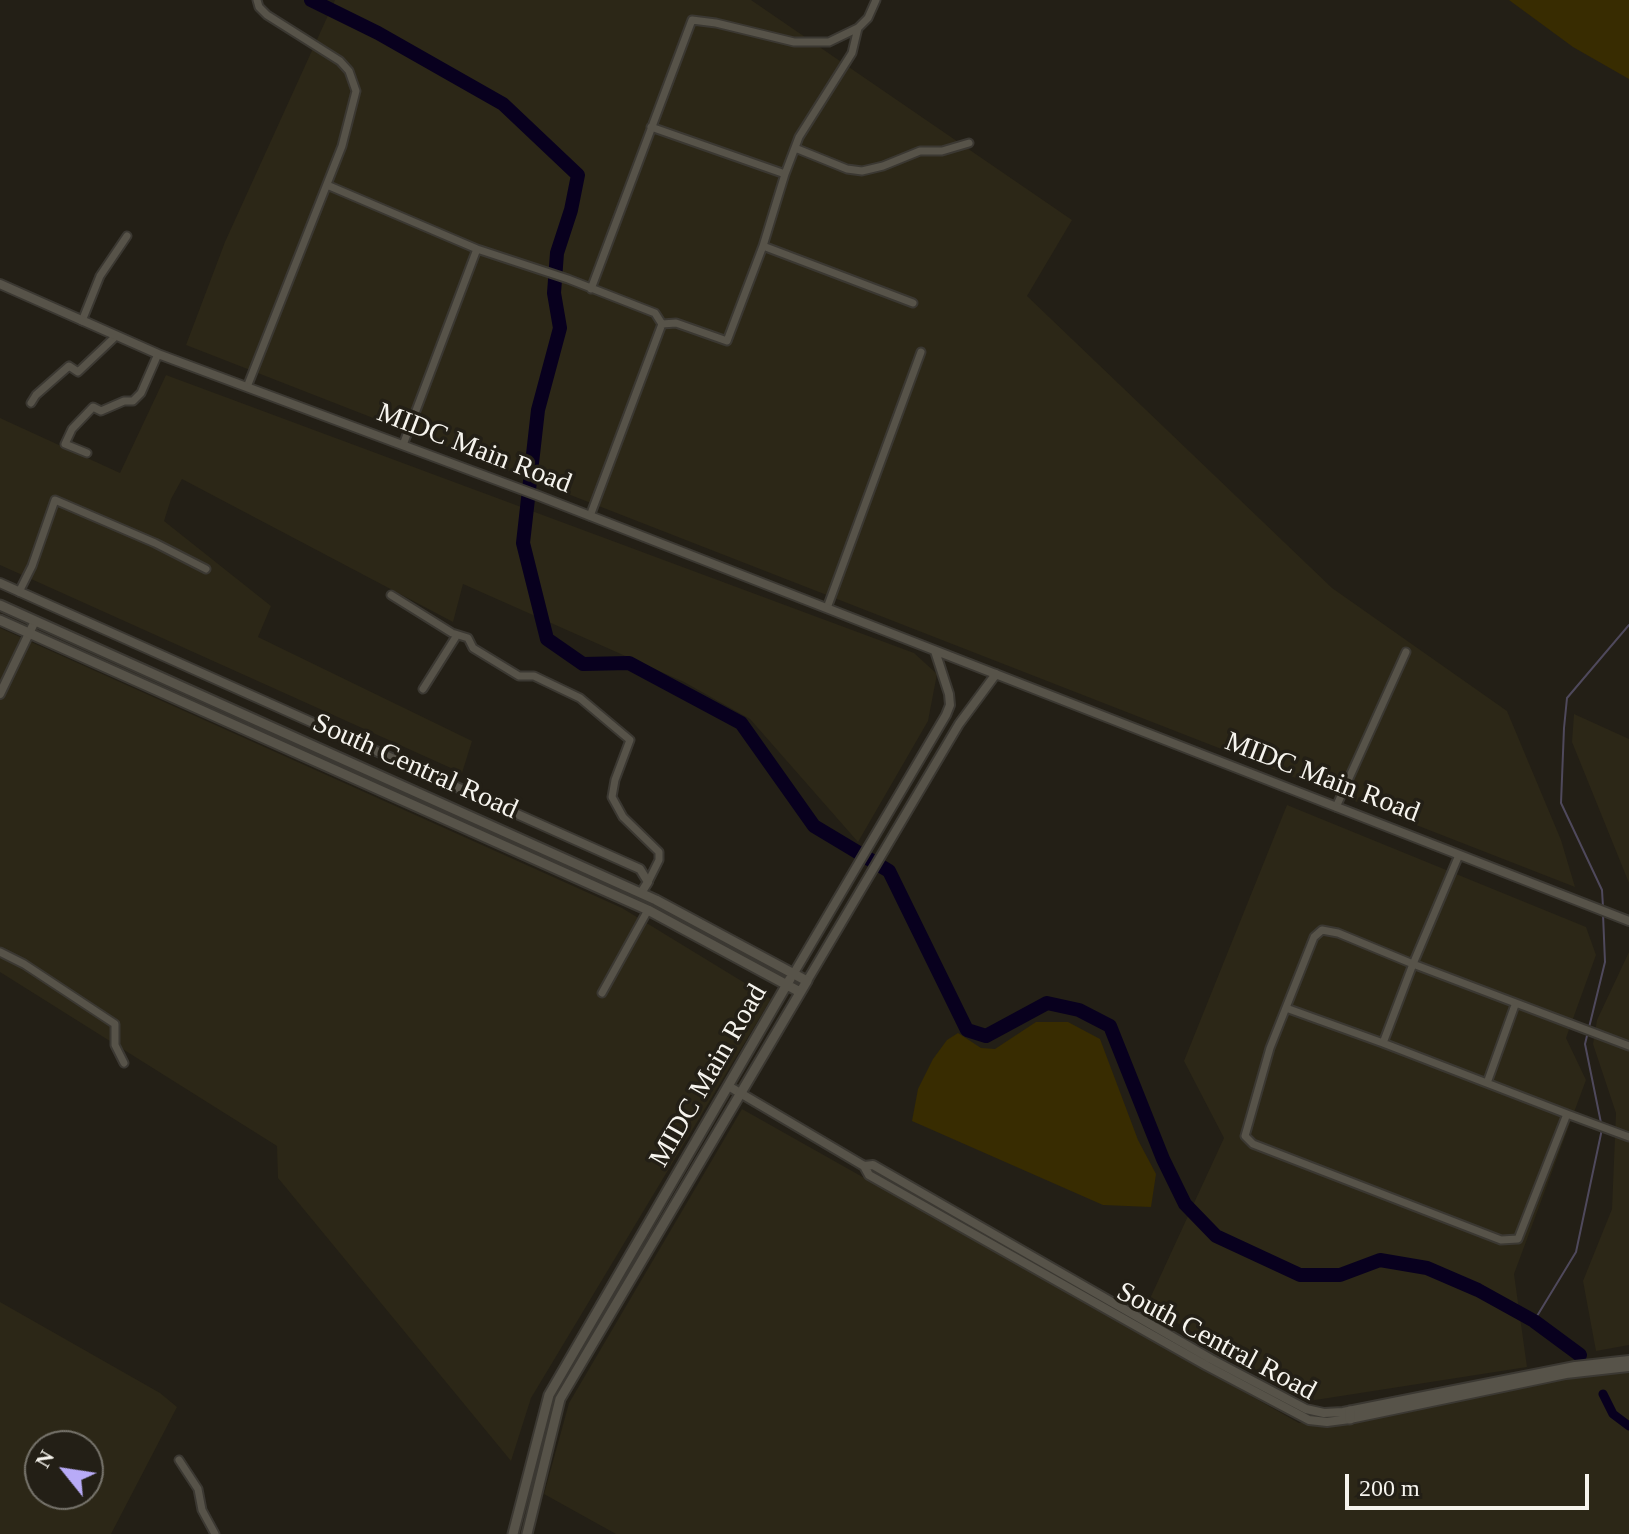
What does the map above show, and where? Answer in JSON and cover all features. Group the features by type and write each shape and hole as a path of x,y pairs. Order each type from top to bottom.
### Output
{"main road":[{"name":"South Central Road","path":"0,605 641,893 807,981"},
{"name":"South Central Road","path":"0,620 648,910 800,992"},
{"path":"330,767 335,755"},
{"name":"MIDC Main Road","path":"513,1534 549,1395 794,973"},
{"name":"MIDC Main Road","path":"527,1534 560,1399 807,981"}],"street":[{"path":"247,387 327,185 346,132 356,91 354,80 340,61 267,15 257,0"},
{"path":"591,289 692,20 794,42 829,42 858,28 868,18 876,0"},
{"path":"662,324 676,323 727,341 795,148 812,114 830,91 852,53 858,28"},
{"path":"651,127 785,174"},
{"path":"795,148 847,169 862,171 920,151 942,151 969,143"},
{"path":"327,185 477,249 568,279 655,313 662,324"},
{"path":"82,321 100,276 127,236"},
{"path":"763,246 913,303"},
{"path":"403,445 477,249"},
{"name":"MIDC Main Road","path":"0,284 158,354 539,496 1628,920"},
{"path":"590,516 662,324"},
{"path":"31,403 69,366 78,372 116,336"},
{"path":"827,608 921,352"},
{"path":"87,453 65,444 72,429 93,407 101,411 124,401 133,401 141,393 158,354"},
{"path":"19,592 32,566 55,500 206,569"},
{"path":"0,583 640,869 648,882"},
{"path":"391,595 457,635 468,638 473,648 519,676 534,676 580,698 630,740 612,797 623,817 659,852 659,860 641,893"},
{"path":"0,694 35,621"},
{"path":"423,689 457,635"},
{"name":"MIDC Main Road","path":"794,973 946,715 950,705 935,651"},
{"path":"1336,807 1406,652"},
{"name":"MIDC Main Road","path":"807,981 959,724 996,674"},
{"path":"1383,1043 1459,855"},
{"path":"602,993 648,910"},
{"path":"1567,1114 1518,1239 1501,1240 1253,1144 1245,1136 1270,1048 1314,937 1322,930 1338,933 1515,1005 1629,1046"},
{"path":"0,952 24,964 115,1024 115,1045 124,1063"},
{"path":"1487,1083 1515,1005"},
{"path":"1286,1008 1626,1136"},
{"name":"South Central Road","path":"730,1087 864,1166 869,1175 1309,1420 1327,1422 1575,1366 1629,1360"},
{"name":"South Central Road","path":"1350,1415 1566,1374 1629,1367"},
{"path":"179,1460 198,1489 202,1510 215,1534"}],"shaded area":[{"path":"335,0 751,0 1072,220 1027,296 1332,588 1507,711 1561,840 1575,887 186,345 225,242"},
{"path":"1509,0 1629,0 1629,79 1573,47"},
{"path":"166,375 914,653 937,674 928,721 858,842 750,719 684,682 463,584 453,622 182,479 164,521 271,606 258,637 472,741 462,773 0,565 0,418 120,473"},
{"path":"0,628 622,908 771,999 531,1398 511,1461 278,1178 277,1146 0,972"},
{"path":"1574,714 1629,739 1629,883 1572,742"},
{"path":"1287,805 1586,927 1596,955 1566,1038 1586,1080 1514,1274 1527,1367 1309,1401 1147,1305 1224,1138 1184,1061"},
{"path":"1629,952 1629,1345 1596,1351 1583,1281 1612,1209 1616,1113 1593,1044 1597,1020"},
{"path":"1036,1022 1068,1022 1100,1039 1138,1140 1156,1174 1151,1207 1103,1205 912,1121 918,1089 947,1040 958,1033 981,1048 995,1049"},
{"path":"742,1109 1299,1423 1629,1366 1629,1534 616,1534 544,1494 569,1403"},
{"path":"0,1302 160,1393 177,1407 111,1534 0,1534"}],"waterway":[{"path":"311,0 378,33 503,104 578,175 557,253 554,293 560,328 538,410 523,543 547,639 583,664 629,663 741,723 814,826 889,871 967,1030 986,1036 1047,1003 1079,1010 1110,1026 1163,1159 1185,1204 1216,1236 1300,1275 1340,1275 1380,1260 1427,1268 1478,1290 1534,1321 1580,1355"},
{"path":"1603,907 1602,890 1561,803 1564,728 1567,698 1629,625"},
{"path":"1601,1123 1585,1044 1605,962 1603,914"},
{"path":"1534,1321 1576,1252 1602,1129"},
{"path":"1603,1394 1613,1414 1629,1426"}]}
